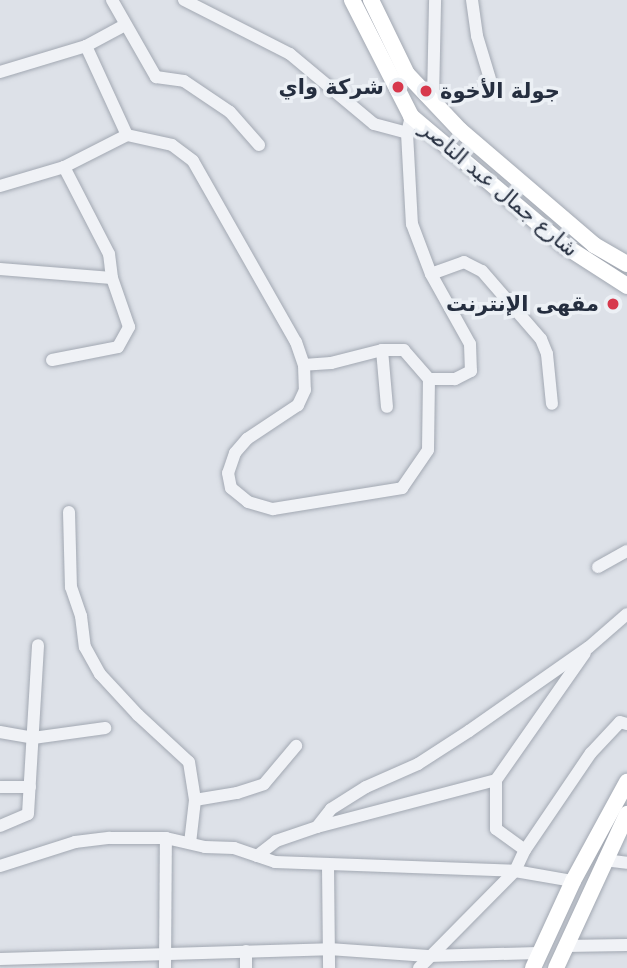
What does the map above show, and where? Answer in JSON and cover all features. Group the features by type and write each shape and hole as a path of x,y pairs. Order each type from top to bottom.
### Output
{"main road":[{"name":"شارع جمال عبد الناصر","path":"352,0 411,116 565,246 627,286"},
{"name":"شارع جمال عبد الناصر","path":"371,0 407,74 460,130 594,245 627,264"},
{"path":"411,116 410,104 415,96 433,99"},
{"path":"536,960 572,881 627,782"},
{"path":"556,968 627,814"}],"street":[{"path":"112,0 156,77 184,81 230,112 259,145"},
{"path":"184,0 290,54 374,124 407,133"},
{"path":"433,99 435,0"},
{"path":"472,0 477,36 491,79"},
{"path":"0,72 86,46 125,25"},
{"path":"86,46 127,135"},
{"path":"411,116 407,133 412,224 431,274 470,344 471,371 455,379 429,379"},
{"path":"0,186 64,167 127,135 172,145 193,161 296,342 304,365 305,390 298,405 247,439 235,453 228,473 231,488 248,502 273,509 402,488 428,450 429,379 404,350 382,350 331,363 304,365"},
{"path":"52,359 118,347 129,327 112,278 109,254 64,167"},
{"path":"431,274 464,262 482,271 541,339 547,354 552,404"},
{"path":"0,269 112,278"},
{"path":"382,350 387,407"},
{"path":"69,512 71,587 81,616 85,647 100,674 138,715 189,762 195,800 190,843"},
{"path":"598,567 627,551"},
{"path":"317,828 331,809 366,787 418,764 589,647 627,614"},
{"path":"0,826 28,814 38,645"},
{"path":"525,850 496,829 496,780 589,647"},
{"path":"419,968 515,871 525,850 591,753 625,720"},
{"path":"0,732 33,738 105,728"},
{"path":"195,800 237,793 264,784 296,746"},
{"path":"257,856 276,842 317,828 496,780"},
{"path":"0,788 30,787"},
{"path":"0,866 75,842 110,838 166,838 234,848 275,862 515,871 572,881"},
{"path":"165,968 166,838"},
{"path":"604,860 627,863"},
{"path":"328,866 330,968"},
{"path":"565,946 627,945"},
{"path":"0,959 77,962 165,953 329,950 536,960"},
{"path":"246,951 246,968"}],"place":[{"name":"شركة واي","path":"398,87"},
{"name":"جولة الأخوة","path":"426,91"},
{"name":"مقهى الإنترنت","path":"613,304"}]}
